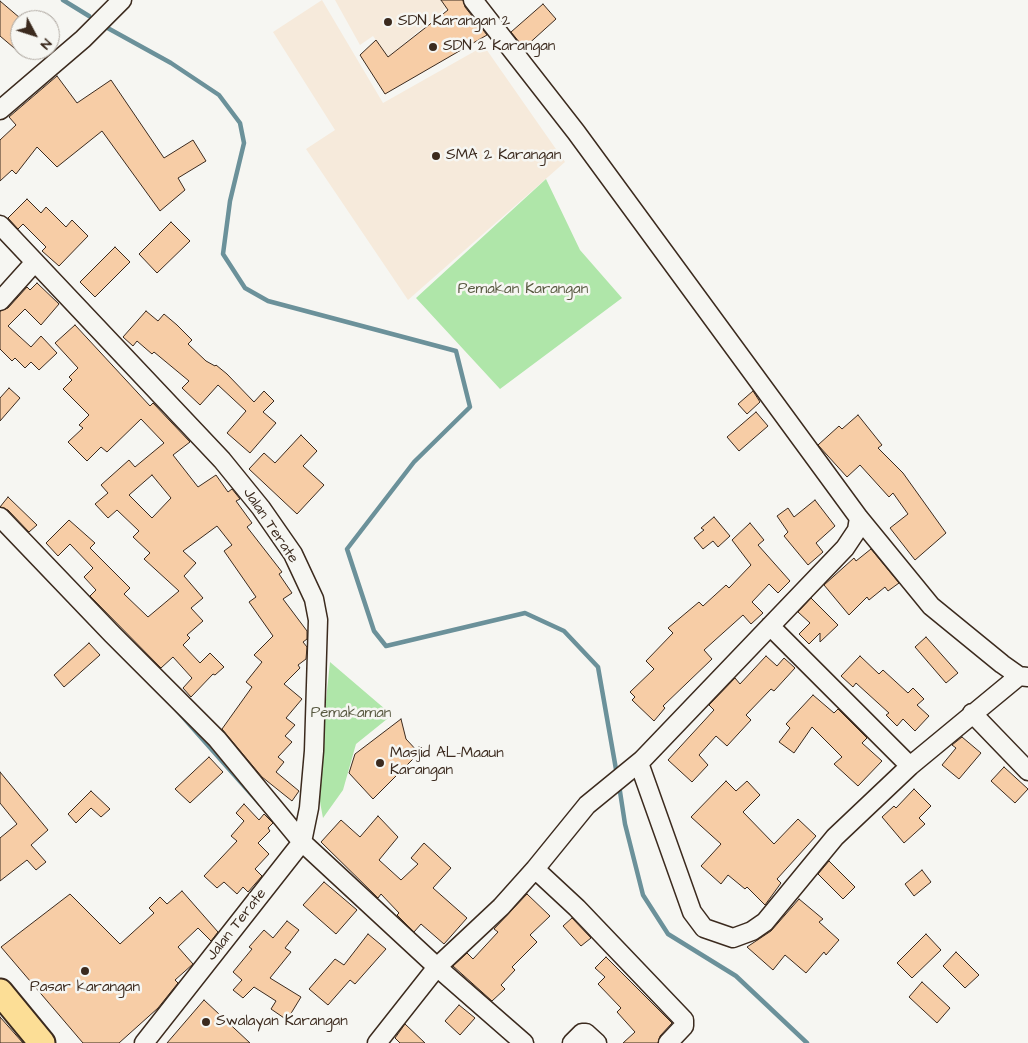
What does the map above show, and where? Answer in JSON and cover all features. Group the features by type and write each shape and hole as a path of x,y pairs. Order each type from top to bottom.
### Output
{"highway":[{"path":"0,992 42,1043"}],"street":[{"path":"0,110 83,39 122,0"},
{"path":"473,0 576,132 859,518 931,606 1024,676 972,713 910,766 835,837 765,922 752,931 733,938 704,928 692,912 636,764"},
{"name":"Jalan Terate","path":"0,225 222,460 261,508 293,554 314,599 318,620 319,639 314,751 309,808 302,842 144,1043"},
{"path":"0,301 35,262"},
{"path":"0,516 112,634 217,739 302,842 437,967 524,1043"},
{"path":"377,1043 437,967 500,907 535,869 591,801 636,764 852,540 857,530 859,518"},
{"path":"770,626 910,766"},
{"path":"972,713 1028,771"},
{"path":"535,869 577,908 684,1020 684,1026 668,1043"},
{"path":"572,1043 582,1034 586,1034 597,1043"}],"shaded area":[{"name":"SMA 2 Karangan","path":"322,0 383,103 484,46 565,162 408,300 306,149 335,130 273,32"},
{"name":"SDN Karangan 2","path":"335,0 441,0 447,7 388,57 373,36 360,45"}],"green space":[{"name":"Pemakan Karangan","path":"546,179 580,250 622,298 500,389 416,298"},
{"name":"Pemakaman","path":"330,662 392,715 356,744 343,790 323,818 317,786"}],"building":[{"name":"SDN 2 Karangan","path":"441,0 463,0 465,7 487,35 385,94 360,55 376,40 388,57 448,10"},
{"path":"0,1 11,10 10,44 0,36"},
{"path":"543,4 556,19 524,48 511,32"},
{"path":"57,76 77,103 111,80 164,158 193,140 206,161 178,178 185,190 160,211 102,131 57,167 37,147 16,174 12,170 0,181 0,140 16,125 9,117"},
{"path":"27,199 41,213 46,207 66,227 72,220 88,236 59,266 42,251 46,247 23,224 18,229 8,218"},
{"path":"171,222 190,241 157,273 139,254"},
{"path":"115,247 130,262 95,297 80,282"},
{"path":"37,283 59,304 41,325 25,309 8,326 31,347 41,336 57,353 39,370 31,362 25,368 15,358 12,361 0,349 0,311 8,308 27,287 30,290"},
{"path":"146,311 158,321 164,314 192,340 188,344 206,361 216,365 227,374 254,402 264,391 274,401 263,412 276,423 250,453 227,433 246,411 218,385 200,405 182,388 189,381 154,352 152,354 137,341 133,346 123,337"},
{"path":"75,325 150,406 153,403 190,442 173,455 198,487 216,475 228,492 232,489 240,499 236,501 252,523 247,527 282,572 279,574 292,593 283,599 307,631 307,639 303,642 307,647 306,659 298,665 300,668 284,684 302,699 286,718 295,725 285,736 292,742 278,757 284,762 276,772 299,791 292,801 262,777 222,729 252,687 246,682 262,662 254,655 273,636 249,602 256,597 224,551 232,545 217,526 183,551 196,563 184,576 203,598 191,608 203,621 187,635 190,638 183,645 200,663 210,653 224,667 215,675 213,674 191,697 183,688 192,678 173,657 161,668 90,596 96,590 84,577 93,568 70,544 58,556 46,543 69,520 95,543 90,548 130,588 124,594 148,617 179,591 144,559 150,553 133,537 139,531 117,510 108,518 95,504 108,493 101,485 129,460 135,467 164,443 141,419 107,452 101,447 87,461 68,442 83,428 79,425 89,415 63,389 72,380 69,377 78,368 55,343","holes":["152,475 171,498 152,518 129,495"]},
{"path":"9,388 20,398 0,421 0,398"},
{"path":"753,391 760,402 747,414 738,404"},
{"path":"756,412 768,426 739,451 727,437"},
{"path":"858,415 882,445 878,448 903,473 946,533 915,560 890,528 908,514 893,493 889,497 860,465 847,477 818,445 839,426 842,429"},
{"path":"301,435 317,451 303,466 324,485 297,514 249,469 264,453 275,463"},
{"path":"8,497 37,525 29,532 8,510 0,507"},
{"path":"815,500 835,526 816,543 823,552 808,565 784,536 788,532 777,516 788,508 794,517"},
{"path":"714,517 730,536 718,547 713,541 703,549 694,538 704,530 701,528"},
{"path":"750,523 764,540 758,545 790,581 778,593 769,584 752,602 763,613 751,624 743,615 704,650 712,659 663,706 665,708 654,721 632,700 635,697 630,692 654,669 646,661 673,633 668,628 699,602 703,606 726,585 729,588 751,565 732,540"},
{"path":"871,549 899,583 888,591 885,587 869,600 867,597 849,615 824,585 854,558 856,561"},
{"path":"811,598 838,625 820,642 820,633 809,644 799,634 810,623 798,612"},
{"path":"926,637 958,673 946,683 915,647"},
{"path":"89,643 100,655 64,687 54,675"},
{"path":"766,656 777,666 784,658 795,668 774,691 771,689 746,715 751,720 727,746 716,736 699,755 708,765 692,782 668,760 714,710 709,705 735,678 740,684"},
{"path":"860,656 879,674 883,670 908,693 913,688 924,699 917,705 929,716 915,731 903,719 897,726 886,715 889,713 856,683 853,687 841,676"},
{"path":"813,695 834,713 838,709 867,738 862,743 882,761 858,786 834,764 842,757 812,727 794,753 779,742 790,728 786,724"},
{"name":"Masjid AL-Maaun Karangan","path":"401,719 406,739 419,753 373,799 349,773 355,754"},
{"path":"962,737 981,753 959,779 942,765 956,748 952,745"},
{"path":"209,757 223,772 190,803 175,789"},
{"path":"1004,767 1028,789 1015,803 991,781"},
{"path":"0,772 48,830 31,845 46,862 36,870 27,860 0,881 0,838 17,824 0,803"},
{"path":"726,781 736,791 747,781 760,795 743,812 774,844 798,819 816,836 777,879 781,883 765,905 747,887 745,889 728,875 721,884 701,866 721,844 691,817"},
{"path":"914,789 931,806 919,818 925,824 904,843 882,817 894,806 896,808"},
{"path":"91,791 110,809 101,817 91,808 76,823 68,814"},
{"path":"244,804 259,820 264,814 273,823 268,828 270,831 258,843 269,854 255,869 262,876 248,892 243,887 237,894 224,882 217,888 204,876 237,841 231,836 244,821 236,813"},
{"path":"378,816 398,837 379,860 401,880 418,864 411,858 424,843 451,868 433,888 467,918 444,944 421,924 414,932 397,915 399,913 381,894 378,898 321,842 341,820 360,837"},
{"path":"829,861 855,887 843,899 818,874"},
{"path":"922,870 931,882 914,896 905,884"},
{"path":"324,882 357,910 336,934 303,905"},
{"name":"Pasar karangan","path":"182,891 218,932 211,941 198,928 178,947 193,964 175,980 178,983 158,1008 119,1043 83,1043 1,947 70,894 120,944 154,913 149,908 160,897 167,904"},
{"path":"527,894 550,916 530,935 537,942 512,967 515,970 501,985 505,989 492,1001 453,966 467,953 473,959 498,932 494,929"},
{"path":"799,899 823,919 819,922 839,940 826,955 824,952 806,973 785,955 773,970 747,947 771,931"},
{"path":"572,918 591,938 581,946 563,926"},
{"path":"287,921 299,930 285,948 291,952 270,978 301,997 287,1020 271,1009 276,1001 254,987 243,998 233,990 242,980 233,972 252,949 249,947 264,930 273,938"},
{"path":"368,934 386,949 355,984 350,980 328,1005 309,989 335,959 344,965"},
{"path":"926,934 941,950 912,978 897,963"},
{"path":"956,952 979,975 965,988 943,966"},
{"path":"606,957 672,1023 660,1036 658,1043 623,1043 635,1032 617,1012 621,1008 598,984 605,977 595,968"},
{"path":"922,982 950,1008 937,1023 909,997"},
{"name":"Swalayan Karangan","path":"204,1000 250,1043 167,1043"},
{"path":"459,1005 475,1018 460,1035 445,1021"},
{"path":"0,1017 23,1043 0,1043"},
{"path":"405,1024 425,1043 400,1043 395,1038"}],"waterway":[{"path":"63,0 89,16"},
{"path":"104,26 171,63 219,95 240,123 244,143 230,201 223,254 245,288 268,301 456,351 470,407 414,462 347,549 374,631 386,646 525,613 564,631 598,667 617,775"},
{"path":"174,707 260,804"},
{"path":"619,785 625,824 643,895 668,934 736,976 807,1043"}],"place":[{"name":"SDN Karangan 2","path":"388,22"},
{"name":"SDN 2 Karangan","path":"433,47"},
{"name":"SMA 2 Karangan","path":"436,156"},
{"name":"Masjid AL-Maaun Karangan","path":"380,763"},
{"name":"Pasar karangan","path":"85,971"},
{"name":"Swalayan Karangan","path":"206,1022"}]}
